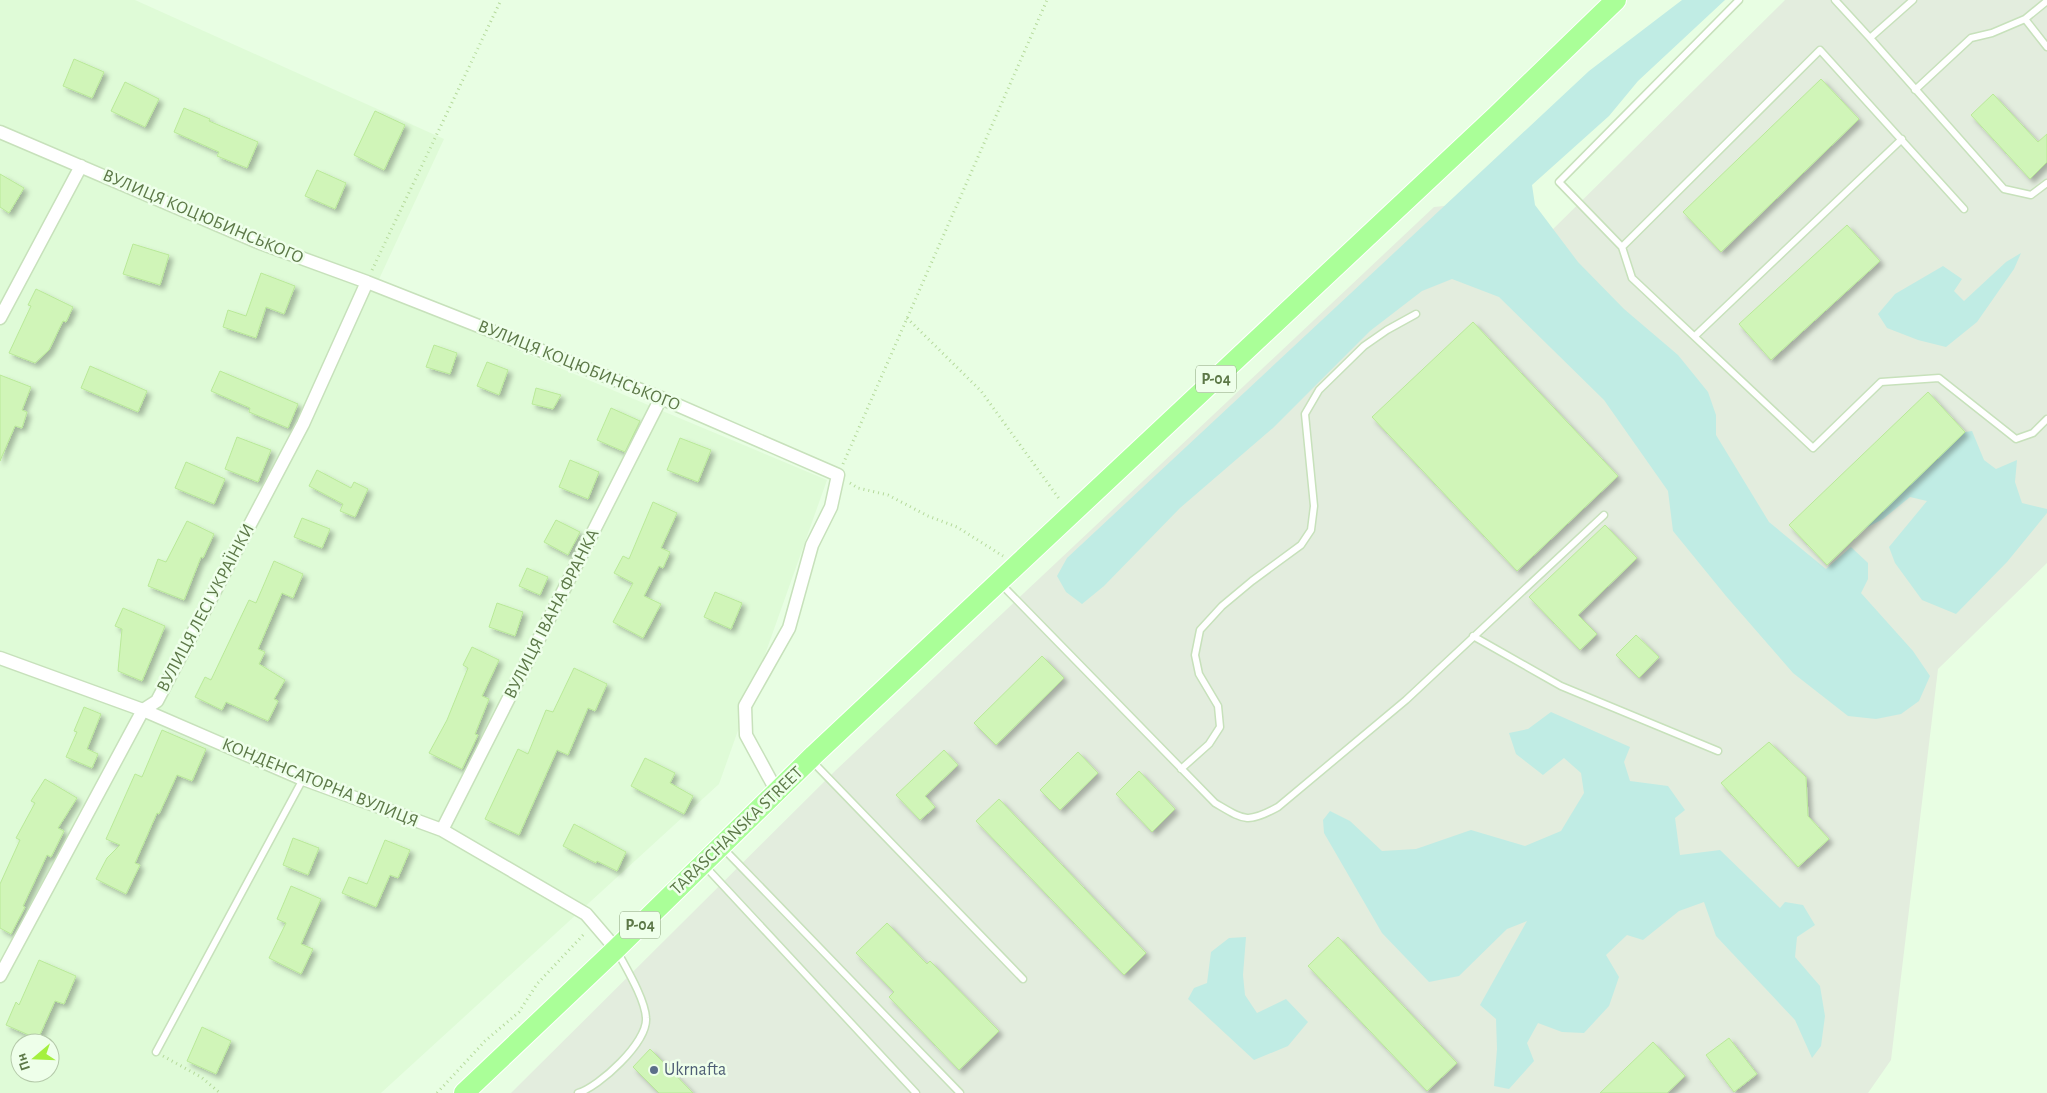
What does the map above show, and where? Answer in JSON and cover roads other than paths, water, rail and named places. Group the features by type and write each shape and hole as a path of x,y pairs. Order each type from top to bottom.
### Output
{"main road":[{"name":"Р-04","path":"812,757 1482,129 1616,0"},
{"name":"TARASCHANSKA STREET","path":"464,1093 616,949 812,757"}],"street":[{"name":"ВУЛИЦЯ КОЦЮБИНСЬКОГО","path":"0,132 260,243 367,282 661,398 838,475 831,507 812,545 789,628 745,706 746,735 776,792"},
{"path":"0,318 81,166"},
{"name":"ВУЛИЦЯ ЛЕСІ УКРАЇНКИ","path":"0,976 143,710 157,701 227,570 303,424 367,282"},
{"name":"ВУЛИЦЯ ІВАНА ФРАНКА","path":"442,830 661,398"},
{"name":"КОНДЕНСАТОРНА ВУЛИЦЯ","path":"0,658 143,710 303,779 442,830 586,914 616,949"}],"lane":[{"path":"1739,0 1559,182 1622,247 1632,278 1813,448 1881,382 1939,378 2016,439 2033,433 2047,419"},
{"path":"1835,0 2004,189 2031,195 2047,184"},
{"path":"1870,38 1912,0"},
{"path":"1915,90 1970,38 1992,33 2025,20 2047,1"},
{"path":"2025,20 2047,47"},
{"path":"1622,247 1820,50 1964,209"},
{"path":"1695,336 1902,139"},
{"path":"1181,769 1209,744 1220,727 1218,706 1199,674 1195,655 1200,630 1222,606 1252,581 1302,545 1311,530 1314,506 1305,414 1319,390 1364,346 1387,330 1416,314"},
{"path":"999,582 1215,802 1240,818 1258,818 1278,807 1406,700 1604,515"},
{"path":"1473,636 1561,686 1718,751"},
{"path":"812,757 1023,979"},
{"path":"156,1052 303,779"},
{"path":"721,846 960,1093"},
{"path":"703,864 916,1093"},
{"path":"578,1093 602,1078 626,1058 639,1038 646,1019 638,993 616,949"}],"place":[{"name":"Ukrnafta","path":"654,1070"}]}
